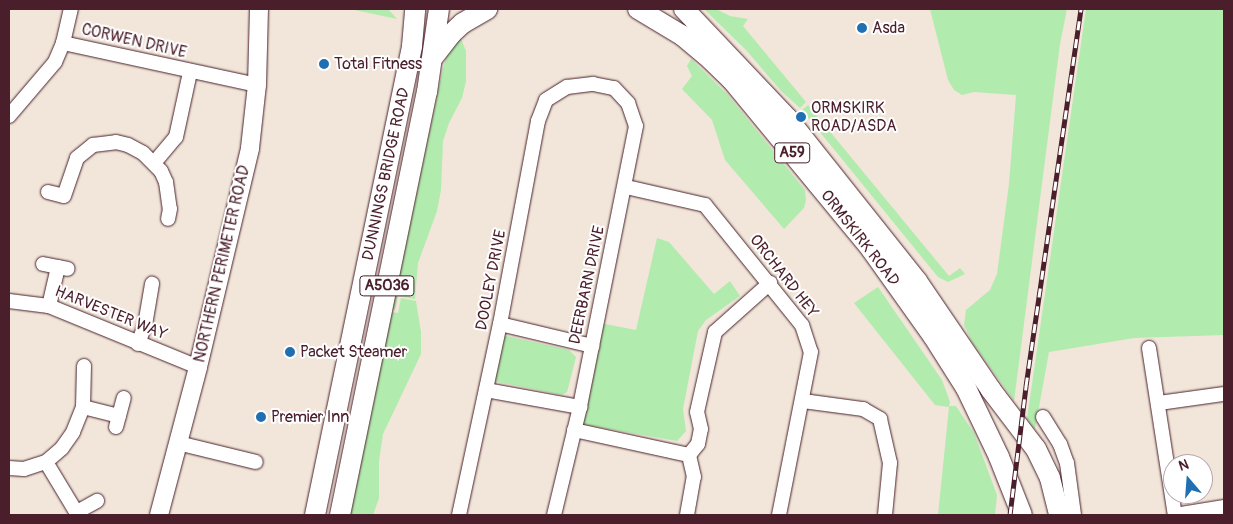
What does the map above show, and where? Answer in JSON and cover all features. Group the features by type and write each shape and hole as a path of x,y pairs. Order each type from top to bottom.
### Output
{"highway":[{"path":"400,9 412,46"},
{"name":"DUNNINGS BRIDGE ROAD","path":"315,515 412,46 415,9"},
{"name":"A5036","path":"434,56 439,9"},
{"path":"434,56 451,34 463,23 488,9"},
{"name":"ORMSKIRK ROAD","path":"638,9 683,36 706,54 731,79 871,249 928,329 966,388 999,457 1022,515"},
{"name":"ORMSKIRK ROAD","path":"684,9 788,119 917,281 991,390 1036,449 1050,478 1059,515"},
{"name":"DUNNINGS BRIDGE ROAD","path":"340,515 434,56"}],"main road":[{"name":"NORTHERN PERIMETER ROAD","path":"159,515 198,367 250,148 258,85 259,9"}],"street":[{"path":"63,43 71,9"},
{"name":"CORWEN DRIVE","path":"9,116 55,62 63,43 190,72 258,85"},
{"path":"154,162 166,150 178,133 190,72"},
{"name":"DEERBARN DRIVE","path":"554,515 580,408 626,187 636,126 628,103 614,88 593,84"},
{"name":"DOOLEY DRIVE","path":"459,515 500,324 538,122 546,100 567,87 593,84"},
{"path":"48,192 63,202 77,158 93,145 116,142 128,145 154,162 166,182 163,201 168,219"},
{"name":"ORCHARD HEY","path":"626,187 705,205 770,283 802,325 811,352 804,401 779,515"},
{"path":"43,264 63,268 49,306"},
{"path":"689,455 698,444 701,428 697,412 714,332 770,283"},
{"path":"138,344 145,325 152,284"},
{"name":"HARVESTER WAY","path":"9,301 49,306 198,367"},
{"path":"500,324 592,346"},
{"path":"1149,348 1175,515 1224,508"},
{"path":"9,468 24,469 46,462 62,448 73,432 83,407 84,366"},
{"path":"486,390 580,408"},
{"path":"1159,403 1224,394"},
{"path":"83,407 117,422 124,398"},
{"path":"804,401 863,409 880,419 890,463 885,515"},
{"path":"1043,417 1060,444 1067,463 1074,515"},
{"path":"574,430 689,455"},
{"path":"178,443 256,462"},
{"path":"687,515 694,476 689,455"},
{"path":"46,462 77,514 97,501"}],"green space":[{"path":"350,9 388,9 397,19"},
{"path":"704,9 716,9 730,16 748,19 743,26 806,102 800,108 781,91 747,51"},
{"path":"930,9 1067,9 1060,44 1014,401 972,342 964,325 966,310 990,290 997,274 1009,184 1016,95 974,92 962,95 954,90 948,80"},
{"path":"1086,9 1224,9 1224,335 1134,338 1049,352 1035,429 1027,419"},
{"path":"461,39 466,51 466,81 462,98 449,123 443,141 441,190 437,211 418,263 415,299 398,296 395,310 392,309 443,68 449,50"},
{"path":"691,59 727,94 805,190 806,200 804,208 784,229 725,160 712,120 682,89 692,76 687,66"},
{"path":"808,105 949,276 960,268 965,274 948,282 938,277 802,110"},
{"path":"657,238 669,242 714,294 730,281 740,296 706,320 698,331 683,409 686,431 677,441 580,424 600,323 636,330"},
{"path":"878,287 942,380 950,402 949,406 956,406 974,433 997,495 995,515 938,515 949,407 935,405 854,303"},
{"path":"401,298 416,301 421,332 421,354 383,434 379,461 379,498 373,515 349,515 391,312 398,313"},
{"path":"502,335 569,350 576,357 567,392 562,395 493,381"}],"railway":[{"path":"1010,515 1026,386 1081,9"}],"place":[{"name":"Asda","path":"862,28"},
{"name":"Total Fitness","path":"324,64"},
{"name":"ORMSKIRK ROAD/ASDA","path":"801,117"},
{"name":"Packet Steamer","path":"290,352"},
{"name":"Premier Inn","path":"261,417"}]}
